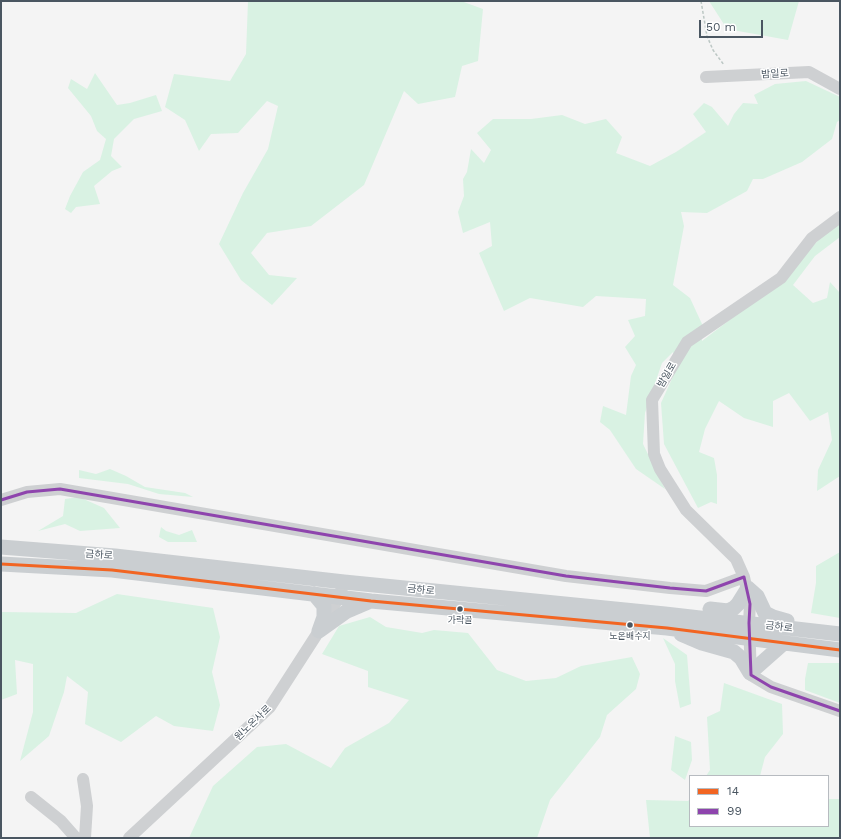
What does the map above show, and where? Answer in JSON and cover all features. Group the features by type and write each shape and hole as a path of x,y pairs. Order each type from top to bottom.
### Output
{"main road":[{"name":"금하로","path":"1,547 115,556 749,630 823,632 840,634"},
{"name":"금하로","path":"1,564 112,570 371,601 666,621"},
{"path":"666,621 694,609 728,611 738,604 746,583 757,596 762,609 769,616 823,632"},
{"path":"314,594 324,606 324,617 319,631"},
{"path":"319,631 351,608 371,601"},
{"path":"666,621 702,643 734,652 750,673 784,643"},
{"name":"금하로","path":"749,630 784,643 840,650"}],"street":[{"name":"밤일로","path":"706,77 809,72 840,89"},
{"name":"밤일로","path":"750,673 750,604 746,583 736,559 686,510 660,469 654,454 652,400 687,342 781,278 812,238 840,218"},
{"path":"1,500 27,492 60,489 566,576 706,591 746,583"},
{"name":"원노온사로","path":"129,838 270,707 319,631 339,597 344,582"},
{"path":"750,673 771,687 840,711"},
{"path":"83,779 87,806 85,838"},
{"path":"31,797 61,821 76,838"}],"path":[{"path":"701,1 707,36 713,50 721,64 740,75"}],"green space":[{"path":"248,1 461,1 483,9 478,61 462,66 455,97 418,104 404,91 364,185 311,226 267,233 251,253 269,275 297,278 272,305 241,280 219,244 243,193 268,149 278,106 267,101 238,133 211,134 199,151 185,120 165,107 174,74 230,81 246,54"},
{"path":"709,1 799,1 788,40 727,29"},
{"path":"95,73 117,105 130,103 156,95 162,111 134,119 114,139 111,156 122,167 112,171 94,186 100,204 76,207 71,213 65,209 70,196 83,172 100,160 106,139 97,131 91,116 68,88 71,79 87,89"},
{"path":"806,81 840,97 840,120 837,122 832,139 802,162 763,179 753,179 747,191 707,213 681,212 684,226 673,285 690,298 702,324 702,341 779,282 825,233 840,223 840,237 815,256 793,285 813,303 827,298 830,282 840,293 840,476 817,491 818,470 832,440 828,412 810,421 789,393 773,401 773,427 744,418 719,401 705,429 699,452 714,458 717,475 717,504 711,502 698,508 664,444 661,403 675,372 673,352 662,363 645,413 643,444 665,489 636,469 610,430 600,422 603,406 626,415 631,376 636,365 625,347 635,336 628,320 645,316 646,299 596,296 583,307 530,298 504,311 479,253 492,246 490,222 463,233 458,212 464,196 463,179 467,172 471,149 484,163 491,150 477,133 493,119 531,119 562,115 585,124 606,119 622,137 616,153 650,166 676,152 706,132 693,114 704,103 712,107 728,126 734,114 743,103 758,104 754,95 775,84"},
{"path":"110,469 145,487 185,493 193,497 159,494 128,484 79,478 79,470 96,474"},
{"path":"79,497 104,508 120,528 80,531 65,524 38,531 63,516 65,499"},
{"path":"161,527 166,531 179,535 192,530 197,542 168,542 159,537"},
{"path":"840,552 840,618 811,613 816,583 816,566"},
{"path":"117,594 213,608 220,637 212,672 220,705 213,731 174,726 156,716 121,742 85,724 88,692 67,676 64,692 49,736 20,761 33,712 33,664 15,660 17,694 1,700 1,612 76,613"},
{"path":"370,617 386,627 422,633 434,630 468,633 497,670 526,681 556,678 581,666 632,657 640,674 636,689 607,715 600,737 550,800 537,838 189,838 213,786 257,747 286,744 331,768 345,748 389,723 409,700 368,687 368,671 322,654 339,626"},
{"path":"663,638 687,655 691,704 680,708 675,681 675,664"},
{"path":"808,663 840,663 840,703 805,690 805,679"},
{"path":"724,683 782,704 783,734 765,757 760,775 707,775 710,770 707,717 720,711"},
{"path":"675,736 691,742 692,760 685,780 671,770"},
{"path":"829,799 840,799 840,838 650,838 646,800 689,800 689,827 829,827"}],"transit line":[{"name":"99","path":"1,500 27,492 60,489 566,576 670,588 706,591 744,577 750,604 749,623 751,675 771,687 840,711"},
{"name":"14","path":"1,564 112,570 371,601 667,628 840,650"}],"place":[{"name":"가락골","path":"460,609"},
{"name":"노온배수지","path":"630,625"}]}
